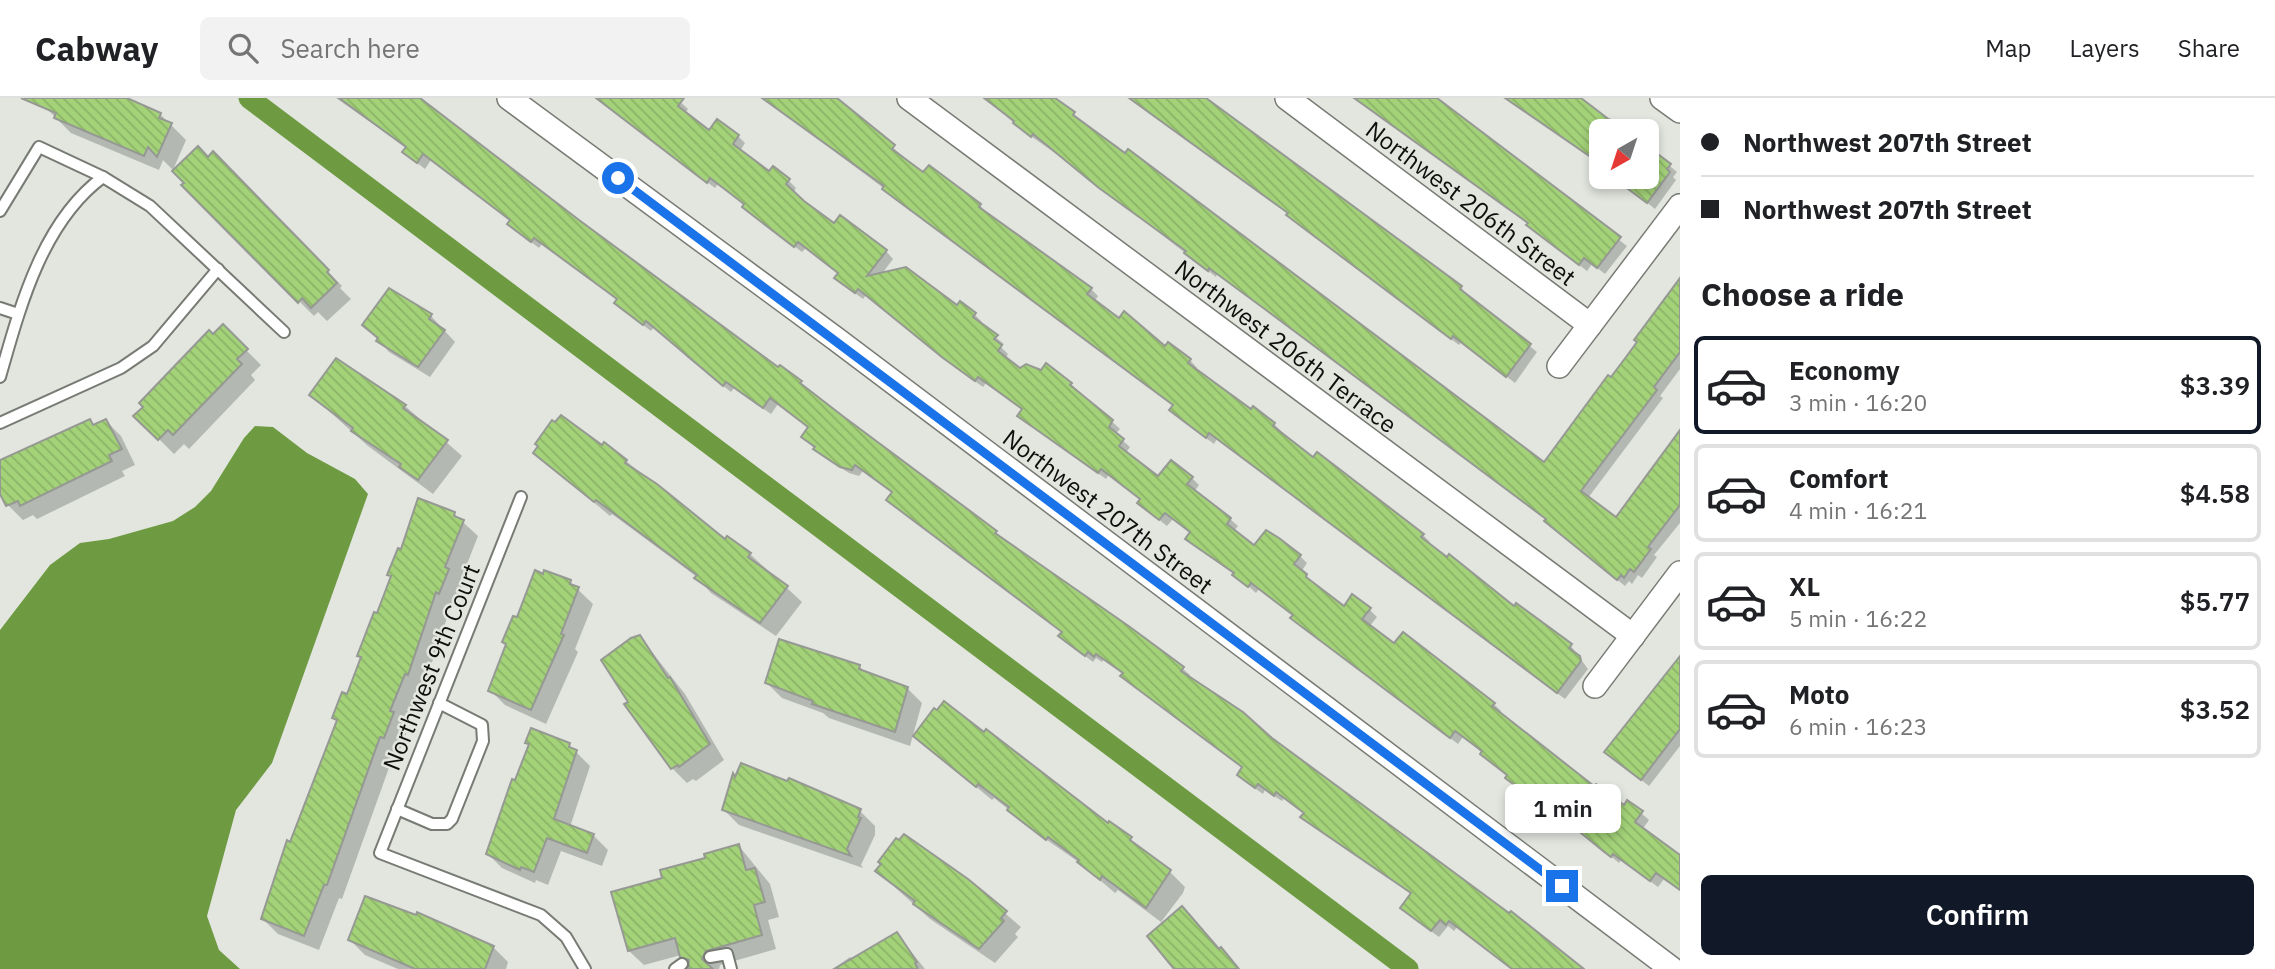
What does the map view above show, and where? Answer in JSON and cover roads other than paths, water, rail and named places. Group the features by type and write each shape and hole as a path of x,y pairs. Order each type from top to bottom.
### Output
{"street":[{"name":"Northwest 207th Street","path":"509,98 836,339 1672,969"},
{"name":"Northwest 206th Terrace","path":"909,98 1633,636"},
{"name":"Northwest 206th Street","path":"1287,98 1590,325"},
{"path":"1662,98 1680,111"},
{"path":"1559,366 1680,206"},
{"path":"1595,686 1680,573"}],"lane":[{"path":"0,212 39,146 103,177 150,206 284,331"},
{"path":"0,377 18,314 39,261 80,194 103,177"},
{"path":"0,422 121,368 153,346 218,269"},
{"path":"0,308 18,314"},
{"name":"Northwest 9th Court","path":"521,497 380,853 541,915 566,937 585,969"},
{"path":"397,809 432,824 447,824 478,754 483,741 482,725 439,704"},
{"path":"710,957 727,954 731,969"}],"waterway":[{"path":"249,98 1408,969"}]}
